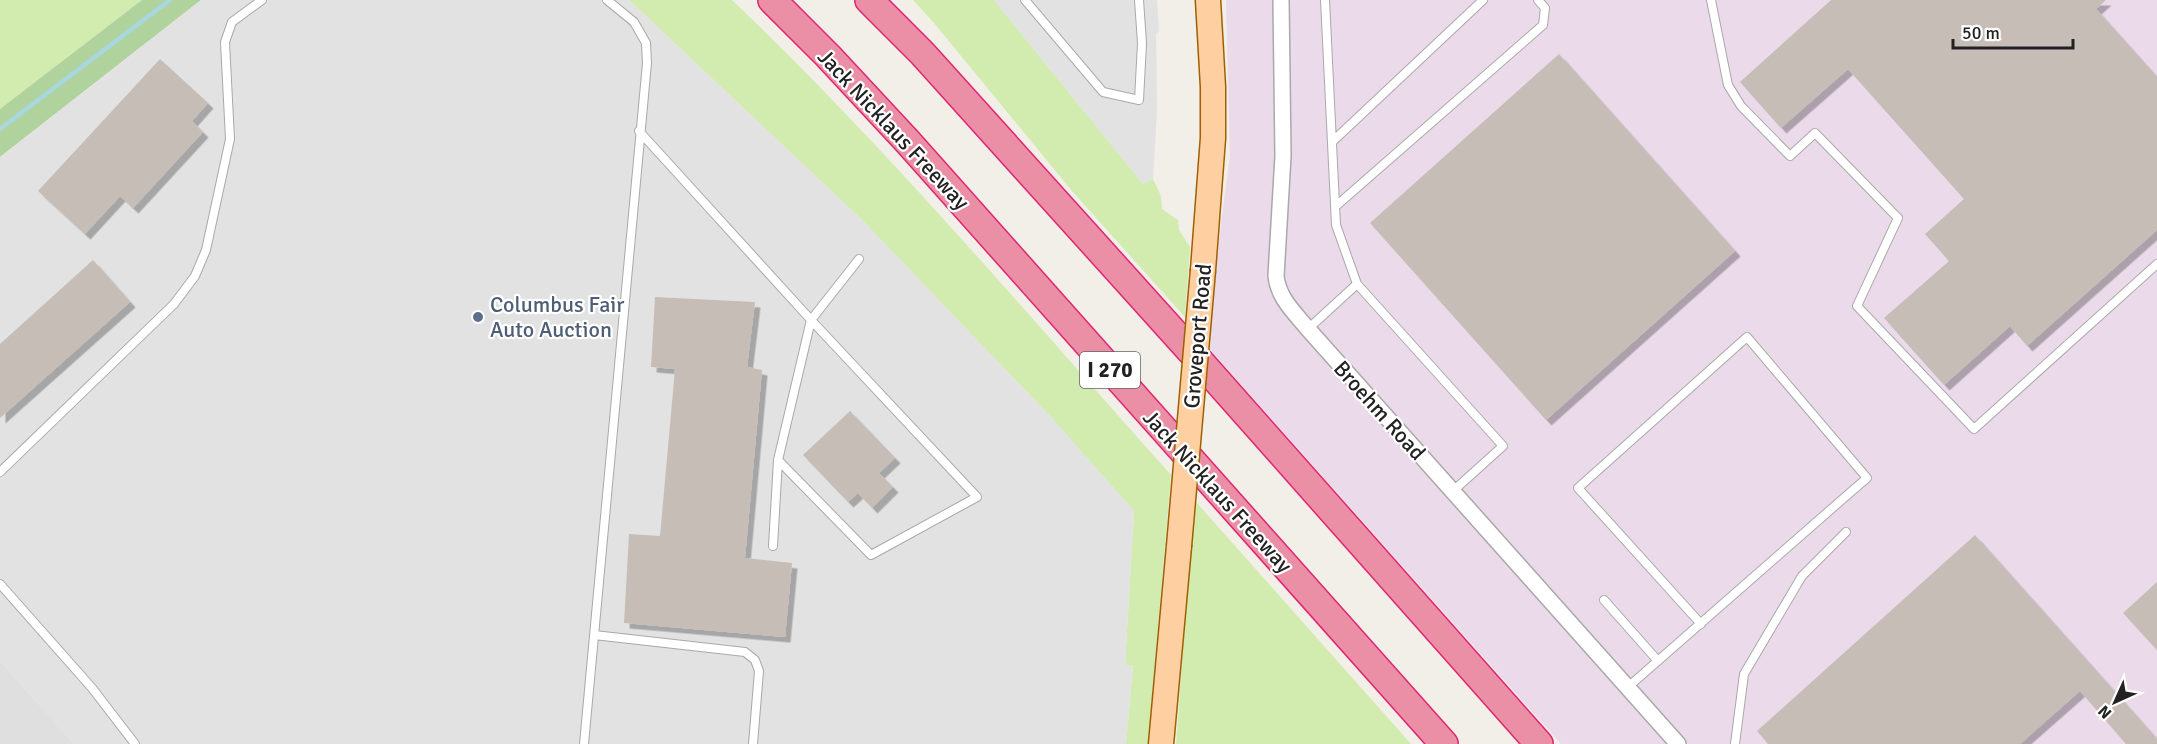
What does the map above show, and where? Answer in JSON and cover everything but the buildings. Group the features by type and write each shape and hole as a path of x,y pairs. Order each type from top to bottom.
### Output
{"highway":[{"path":"761,0 828,56"},
{"name":"Jack Nicklaus Freeway","path":"772,0 828,56 924,160 1444,744"},
{"path":"869,0 921,53 1180,340 1539,744"}],"main road":[{"name":"Groveport Road","path":"1161,744 1212,146 1213,87 1208,0"}],"street":[{"name":"Broehm Road","path":"1281,0 1282,156 1277,288 1308,329 1678,744"}],"lane":[{"path":"0,472 174,304 195,276 206,250 230,139 225,42 232,22 262,0"},
{"path":"585,744 646,63 646,43 634,22 607,0"},
{"path":"1025,0 1103,92 1139,100 1142,43 1139,0"},
{"path":"1325,0 1336,225 1357,284 1503,446 1453,491"},
{"path":"1332,142 1484,0"},
{"path":"1336,206 1543,25 1545,8 1538,0"},
{"path":"1711,0 1728,85 1741,106 1790,156 1815,133 1898,218 1857,306 1974,429 2157,264"},
{"path":"639,131 811,320 977,497 871,555 778,460"},
{"path":"773,546 778,460 811,320 859,259"},
{"path":"1308,329 1357,284"},
{"path":"1628,687 1701,624 1867,478 1747,337 1578,488 1701,624"},
{"path":"1735,744 1744,674 1802,576 1846,532"},
{"path":"0,584 92,688 135,744"},
{"path":"1604,600 1658,660"},
{"path":"594,635 745,652 755,660 759,671 753,744"}],"shaded area":[{"name":"Columbus Fair Auto Auction","path":"201,0 629,0 861,219 1049,415 1134,511 1125,665 1133,666 1126,744 74,744 0,661 0,157"},
{"path":"994,0 1157,0 1159,31 1156,34 1157,111 1153,179 1143,184"},
{"path":"1226,0 2157,0 2157,744 1561,744 1205,344 1230,156"},
{"path":"0,661 74,744 0,744"}],"green space":[{"path":"0,0 142,0 0,109"},
{"path":"142,0 201,0 0,157 0,109"},
{"path":"629,0 732,0 902,174 1171,475 1148,744 1126,744 1133,666 1125,665 1134,511 1049,415 861,219"},
{"path":"913,0 994,0 1143,184 1153,179 1161,196 1162,209 1178,220 1179,230 1190,247 1185,317 1072,191"},
{"path":"1196,502 1411,744 1176,744"}],"waterway":[{"path":"0,129 170,0"}],"place":[{"name":"Columbus Fair Auto Auction","path":"478,317"}]}
